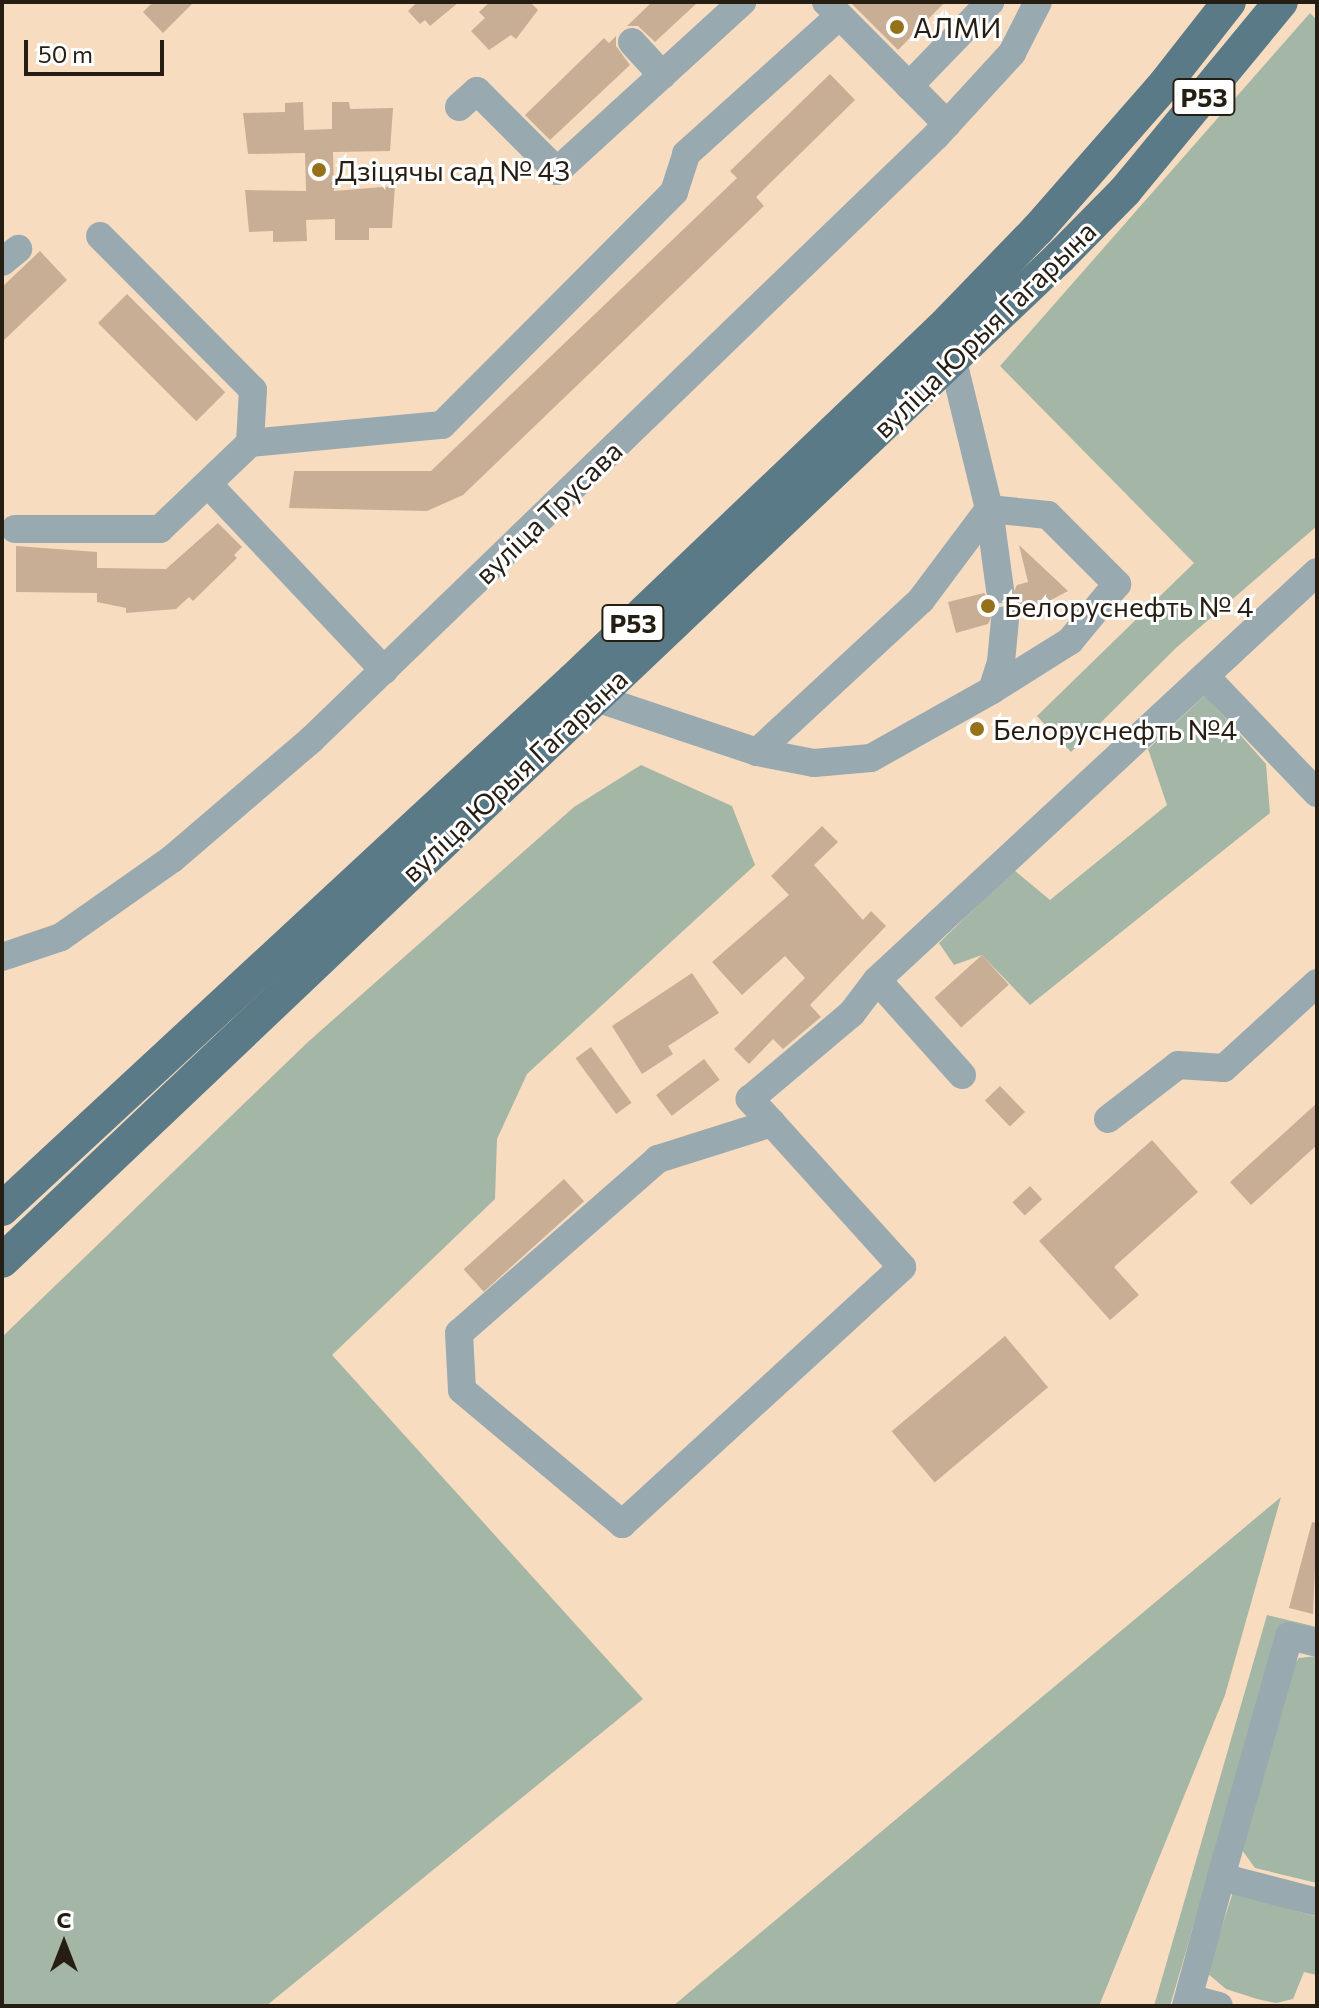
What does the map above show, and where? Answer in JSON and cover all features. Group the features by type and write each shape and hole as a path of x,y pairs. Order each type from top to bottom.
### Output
{"main road":[{"name":"вуліца Юрыя Гагарына","path":"2,1209 573,680 941,329 1038,229 1229,2"},
{"name":"вуліца Юрыя Гагарына","path":"2,1261 953,361 1125,191 1281,2"}],"street":[{"path":"459,107 477,91 557,171 742,2"},
{"path":"909,86 990,2"},
{"name":"вуліца Трусава","path":"2,957 61,937 172,859 384,670 941,130 1012,53 1038,2"},
{"path":"15,529 160,529 250,443 442,425 674,192 686,154 832,9 909,86 941,130"},
{"path":"632,42 662,75"},
{"path":"100,236 253,390 250,443"},
{"path":"953,361 989,509 1000,589"},
{"path":"209,485 384,670"},
{"path":"596,698 757,752 814,763 871,758 992,690 1070,641 1117,584 1048,515 989,509"},
{"path":"757,752 921,600 989,509"},
{"path":"772,1123 658,1159 459,1333 462,1390 622,1524 902,1267 772,1123 750,1099 852,1013 877,980 1317,572"},
{"path":"992,690 1004,647 1005,620"},
{"path":"1205,676 1317,793"},
{"path":"877,980 962,1075"},
{"path":"1108,1119 1178,1065 1224,1068 1317,983"},
{"path":"1219,2006 1187,2002 1289,1636 1317,1643"},
{"path":"1221,1877 1317,1902"}],"green space":[{"path":"1310,13 1317,20 1317,526 1177,647 1071,752 1037,716 1194,563 1000,366"},
{"path":"1205,695 1266,764 1270,813 1030,1005 982,955 954,965 939,943 1014,870 1050,900 1167,805 1148,749"},
{"path":"641,765 732,806 755,865 527,1074 497,1139 495,1199 332,1355 643,1699 266,2006 2,2006 2,1337 309,1041 574,807"},
{"path":"1281,1497 1225,1695 1099,2006 673,2006"},
{"path":"1267,1615 1317,1627 1317,1637 1280,1630 1170,2006 1154,2006"},
{"path":"1317,1656 1317,1883 1255,1868 1242,1850 1288,1672 1299,1658"},
{"path":"1233,1892 1317,1917 1317,1975 1304,1972 1293,1999 1276,2003 1257,1999 1226,1989 1207,1973"}],"building":[{"path":"153,2 194,2 163,33 143,12"},
{"path":"417,2 459,2 430,26 425,20 420,24 408,11"},
{"path":"490,2 530,2 538,10 516,39 511,35 489,50 471,31 485,18 479,12"},
{"path":"652,2 698,2 655,42 638,26 627,26"},
{"name":"АЛМИ","path":"850,2 945,2 898,50"},
{"path":"616,36 616,46 630,65 550,140 525,115 604,38 609,43"},
{"path":"830,74 855,100 756,197 764,206 463,495 427,511 289,508 294,471 431,471 737,178 730,171"},
{"name":"Дзіцячы сад № 43","path":"303,102 304,130 332,129 332,102 349,102 350,109 393,108 390,151 333,152 334,191 395,186 392,228 369,228 369,240 335,240 335,219 306,220 307,241 273,242 273,231 249,232 245,190 306,191 305,153 248,154 243,113 285,112 285,103"},
{"path":"40,251 67,280 2,342 2,287"},
{"path":"127,294 225,392 196,421 98,323"},
{"path":"218,523 242,547 234,555 237,558 193,601 189,597 176,609 126,613 126,608 97,602 97,593 16,592 16,546 97,552 97,568 166,569"},
{"path":"1019,545 1068,591 1021,616 1008,604 1017,585 1028,582"},
{"path":"984,593 997,605 988,624 956,633 948,602"},
{"path":"822,826 838,842 814,865 863,920 871,911 886,926 810,1005 821,1017 783,1049 773,1039 749,1064 734,1049 805,978 785,956 742,995 712,962 789,895 771,876"},
{"path":"982,955 1009,985 961,1028 934,998"},
{"path":"692,973 719,1013 668,1046 673,1054 642,1074 612,1026"},
{"path":"591,1047 632,1103 616,1114 576,1058"},
{"path":"704,1059 720,1080 672,1116 656,1095"},
{"path":"1000,1086 1025,1112 1010,1126 985,1101"},
{"path":"1317,1103 1317,1145 1251,1205 1230,1182"},
{"path":"1152,1140 1198,1192 1114,1267 1139,1295 1110,1320 1039,1241"},
{"path":"564,1179 584,1201 484,1292 464,1269"},
{"path":"1030,1186 1042,1199 1025,1216 1012,1202"},
{"path":"1005,1336 1048,1387 935,1482 892,1431"},
{"path":"1312,1522 1317,1523 1313,1614 1289,1608"}],"place":[{"name":"АЛМИ","path":"897,27"},
{"name":"Дзіцячы сад № 43","path":"319,170"},
{"name":"Белоруснефть № 4","path":"988,606"},
{"name":"Белоруснефть №4","path":"977,729"}]}
